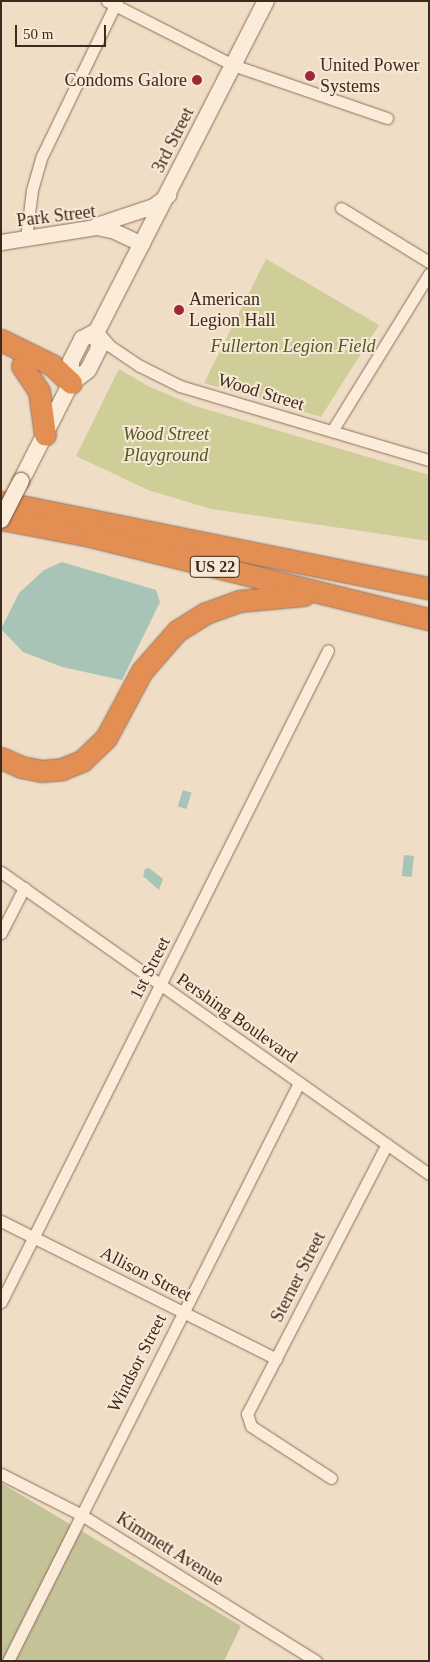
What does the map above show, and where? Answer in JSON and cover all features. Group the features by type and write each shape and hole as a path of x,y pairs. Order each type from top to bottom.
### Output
{"highway":[{"path":"1,340 52,365 71,383"},
{"path":"1,356 49,379 71,383"},
{"path":"22,366 39,391 45,435"},
{"path":"1,491 108,523"},
{"name":"US 22","path":"1,502 429,588"},
{"name":"US 22","path":"1,520 90,536 429,619"},
{"path":"1,758 30,770 52,771 72,766 99,747 152,656 191,621 239,601 326,594"}],"main road":[{"name":"3rd Street","path":"97,331 266,1"},
{"path":"1,520 71,383 71,361 82,340 97,331"}],"street":[{"path":"26,238 32,190 42,156 113,3 234,65 387,118"},
{"path":"90,227 153,206 168,195"},
{"path":"341,208 429,262"},
{"name":"Park Street","path":"1,242 90,227 112,230 142,244"},
{"path":"332,431 429,274"},
{"name":"Wood Street","path":"97,331 110,346 166,380 429,460"},
{"name":"1st Street","path":"1,1302 328,650"},
{"name":"Pershing Boulevard","path":"1,872 429,1174"},
{"path":"1,933 24,888"},
{"name":"Windsor Street","path":"8,1661 80,1514 299,1083"},
{"name":"Sterner Street","path":"331,1478 252,1426 246,1414 386,1144"},
{"name":"Allison Street","path":"1,1221 276,1359"},
{"name":"Kimmett Avenue","path":"1,1474 80,1514 316,1661"}],"green space":[{"name":"Fullerton Legion Field","path":"266,259 379,325 321,417 204,383"},
{"name":"Wood Street Playground","path":"119,369 148,386 195,406 429,475 429,541 211,509 148,490 76,456"},
{"path":"1,1483 241,1626 224,1661 1,1661"}],"shaded area":[{"path":"62,562 156,590 160,602 122,680 62,667 23,652 1,629 19,593 44,570"},
{"path":"183,790 192,793 186,809 178,806"},
{"path":"404,855 414,856 412,877 402,876"},
{"path":"149,868 163,879 159,890 143,876 145,869"}],"place":[{"name":"United Power Systems","path":"310,76"},
{"name":"Condoms Galore","path":"197,80"},
{"name":"American Legion Hall","path":"179,310"}]}
